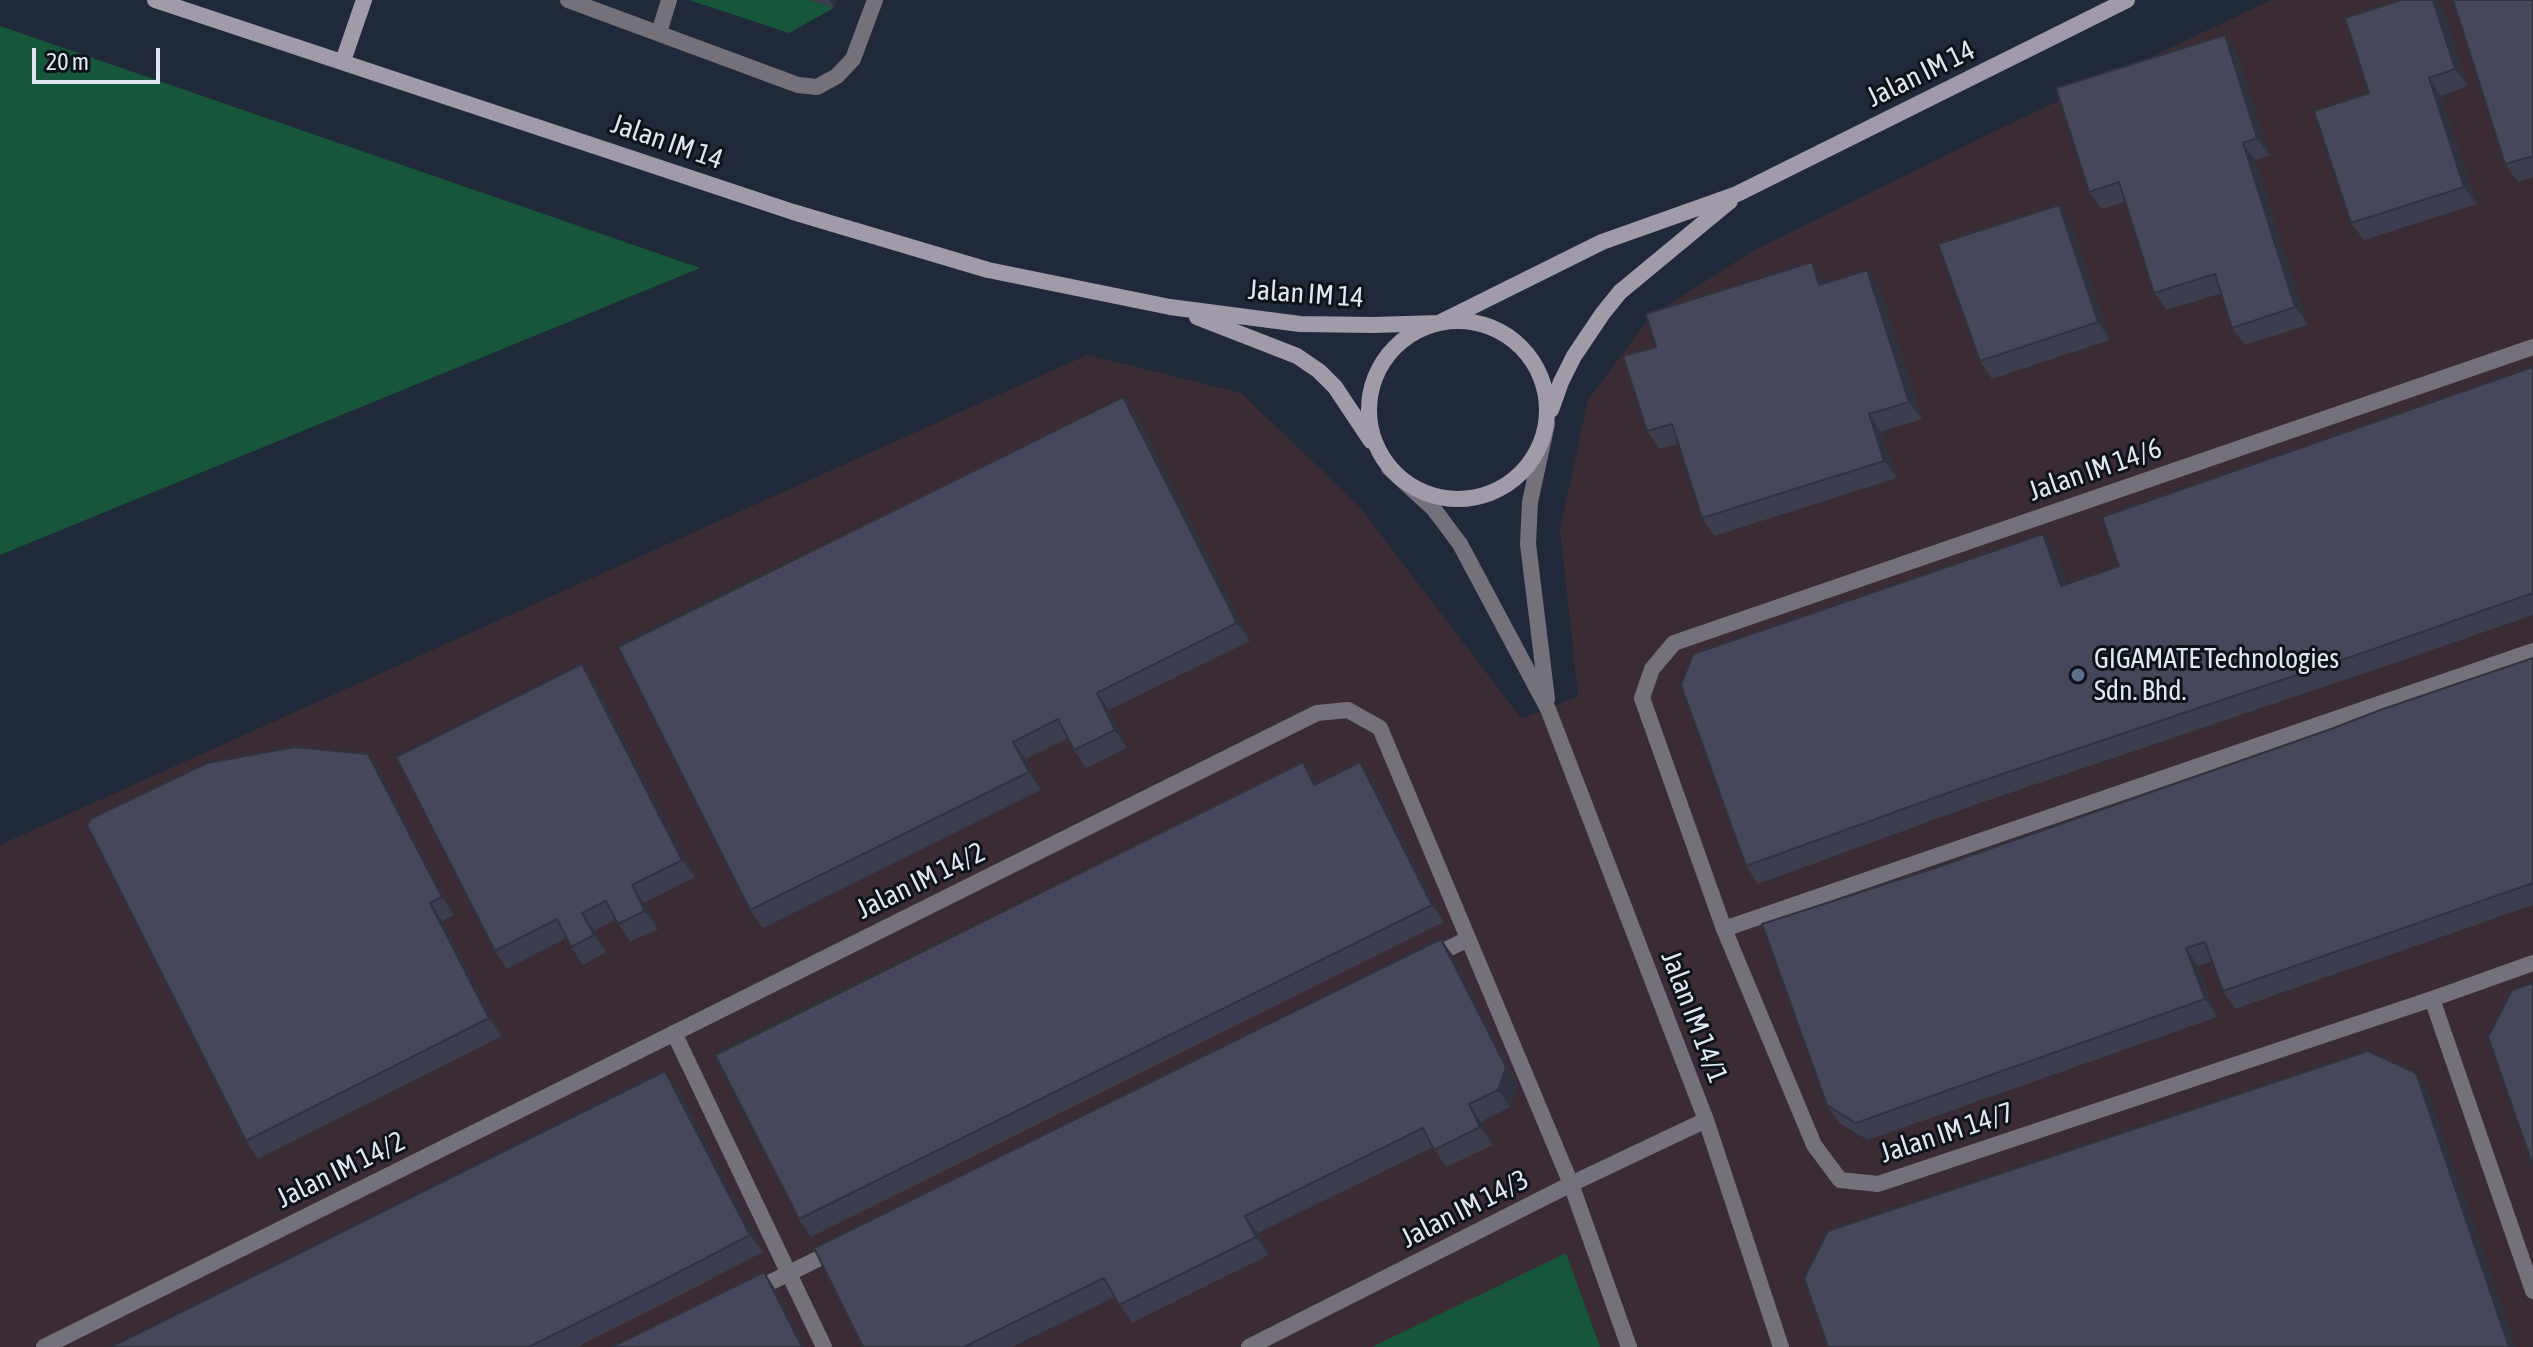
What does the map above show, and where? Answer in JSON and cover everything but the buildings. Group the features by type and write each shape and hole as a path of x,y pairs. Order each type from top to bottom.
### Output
{"street":[{"name":"Jalan IM 14","path":"155,0 808,217 988,270 1170,307 1300,324 1439,323"},
{"path":"343,61 364,0"},
{"path":"568,0 798,85 817,87 837,76 853,59 875,0"},
{"path":"659,33 669,0"},
{"name":"Jalan IM 14","path":"1737,194 2127,0"},
{"path":"1548,709 1460,544 1433,508 1389,468 1373,441 1368,411 1373,381 1387,354 1410,334 1439,323 1602,242 1737,194"},
{"path":"1548,709 1528,544 1530,502 1554,398 1574,356 1620,292 1737,194"},
{"name":"Jalan IM 14","path":"1170,307 1266,342 1297,356 1319,371 1335,387 1389,468"},
{"path":"1389,468 1412,488 1441,498 1470,500 1498,492 1521,475 1538,451 1547,424 1546,395 1537,368 1520,345 1495,329 1467,321 1439,323"},
{"name":"Jalan IM 14/6","path":"1674,643 2533,347"},
{"name":"Jalan IM 14/7","path":"1674,643 1652,669 1642,698 1724,929 1814,1145 1840,1180 1878,1184 2533,963"},
{"path":"1724,929 2533,651"},
{"name":"Jalan IM 14/1","path":"1548,709 1706,1120 1781,1347"},
{"name":"Jalan IM 14/2","path":"44,1347 1317,713 1348,710 1380,728 1571,1184"},
{"path":"1412,966 1468,939"},
{"path":"2432,999 2533,1291"},
{"path":"674,1033 824,1347"},
{"name":"Jalan IM 14/3","path":"1249,1347 1571,1184 1706,1120"},
{"path":"1571,1184 1629,1347"},
{"path":"734,1300 860,1238"}],"shaded area":[{"path":"2271,0 2533,0 2533,1347 0,1347 0,845 1087,355 1241,393 1358,505 1521,718 1548,709 1578,696 1560,529 1588,400 1651,316 1751,252 1993,132"}],"green space":[{"path":"689,0 810,0 834,8 789,33"},
{"path":"0,26 700,268 0,555"},
{"path":"1566,1253 1600,1347 1372,1347"}],"place":[{"name":"GIGAMATE Technologies Sdn. Bhd.","path":"2078,675"}]}
